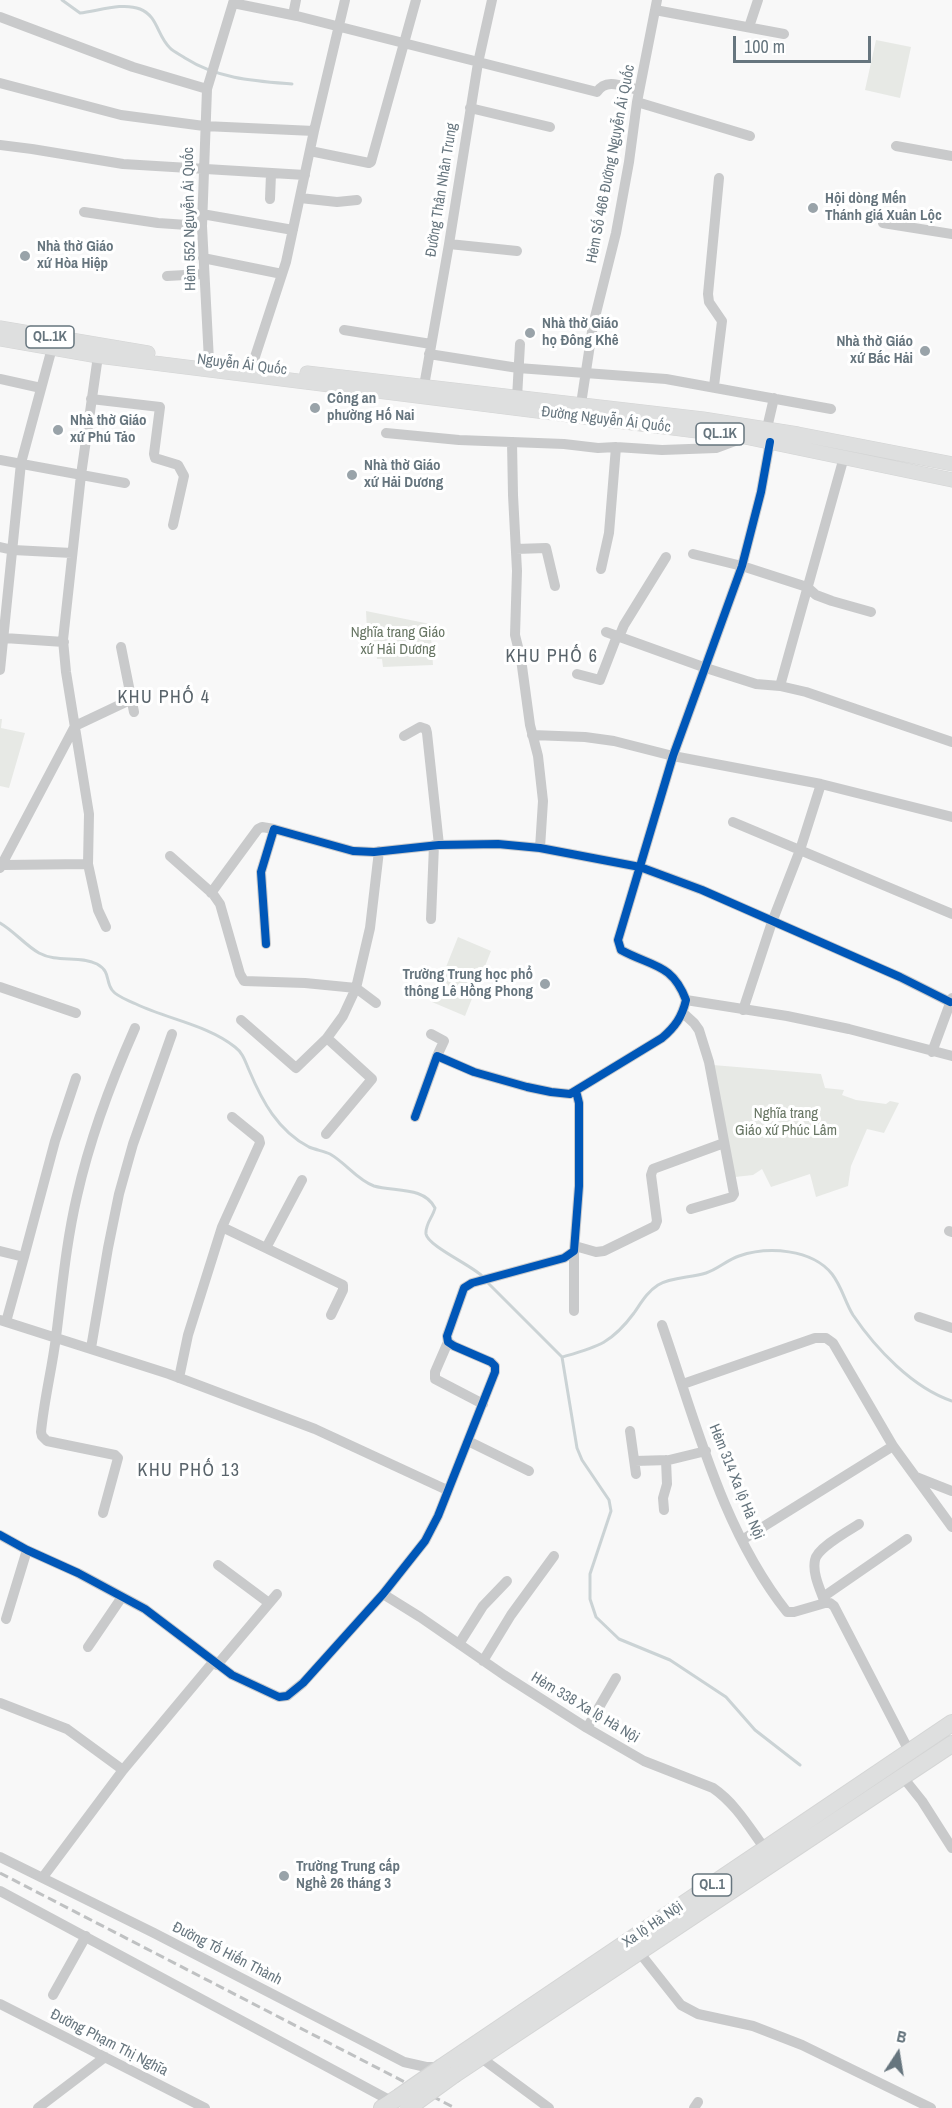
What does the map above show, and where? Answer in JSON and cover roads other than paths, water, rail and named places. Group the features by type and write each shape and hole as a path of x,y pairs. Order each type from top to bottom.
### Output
{"highway":[{"name":"Xa lộ Hà Nội","path":"449,2070 765,1849 952,1723"},
{"name":"Xa lộ Hà Nội","path":"476,2052 639,1952 952,1744"},
{"name":"QL.1","path":"395,2104 449,2070"}],"main road":[{"name":"Nguyễn Ái Quốc","path":"0,328 94,352 480,401"},
{"name":"Nguyễn Ái Quốc","path":"0,339 52,348 209,361 424,386 480,401"},
{"name":"Đường Nguyễn Ái Quốc","path":"480,401 517,398 581,404 952,465"},
{"name":"Đường Nguyễn Ái Quốc","path":"480,401 746,437 769,435 844,457 952,480"}],"street":[{"path":"293,15 296,0"},
{"path":"252,366 282,274 345,0"},
{"path":"310,150 370,163 416,0"},
{"name":"Đường Thân Nhân Trung","path":"424,386 470,108 491,0"},
{"path":"749,27 758,0"},
{"path":"233,2 597,92 601,86 608,83 639,90"},
{"name":"Hẻm 552 Nguyễn Ái Quốc","path":"209,361 202,220 204,126 207,88 233,2"},
{"path":"656,5 784,34"},
{"name":"Hẻm Số 466 Đường Nguyễn Ái Quốc","path":"581,404 593,325 616,233 639,90 656,5"},
{"path":"0,17 133,67 207,88"},
{"path":"0,83 121,115 204,126 314,131"},
{"path":"637,102 750,136"},
{"path":"470,108 550,127"},
{"path":"0,146 123,164 203,171 305,175"},
{"path":"896,147 952,156"},
{"path":"270,199 271,174"},
{"path":"714,386 722,321 709,302 708,294 719,178"},
{"path":"300,198 357,200"},
{"path":"84,212 158,223 202,220 293,230"},
{"path":"883,223 952,234"},
{"path":"449,244 517,251"},
{"path":"203,258 282,274"},
{"path":"167,276 204,274"},
{"path":"344,330 518,368 666,379 714,386 831,410"},
{"path":"517,398 520,344"},
{"path":"0,670 21,464 52,348"},
{"path":"94,352 91,399 72,553 64,642 89,814 88,864 98,909 106,927"},
{"path":"0,379 41,388"},
{"path":"437,1056 474,1072 562,1094 576,1091 662,1038 675,1027 683,1013 686,1000 675,977 665,969 621,950 618,940 674,756 742,566 759,502 774,398"},
{"path":"91,399 160,407 155,458 178,465 183,476 173,525"},
{"path":"386,433 459,440 662,450 716,448 746,437"},
{"path":"512,442 516,549 515,634 532,735 538,756 543,801 540,848"},
{"path":"602,569 609,533 616,447"},
{"path":"780,686 844,457"},
{"path":"0,460 124,483"},
{"path":"0,547 13,550 72,553"},
{"path":"516,549 546,548 555,586"},
{"path":"693,554 742,566 807,587 816,595 871,612"},
{"path":"577,674 600,680 614,635 624,625 666,556"},
{"path":"614,635 706,669 756,684 780,686 813,694 952,742"},
{"path":"4,638 64,642"},
{"path":"121,647 134,712"},
{"path":"88,864 2,866 75,726 130,700"},
{"path":"404,736 420,727 426,729 428,733 437,845 431,919"},
{"path":"532,735 585,737 614,741 674,756 821,784 952,817"},
{"path":"743,1010 821,784"},
{"path":"733,822 952,914"},
{"path":"211,893 258,829 262,827 353,851 379,851 437,845 498,844 540,848 640,867 702,890 951,1000 932,1052"},
{"path":"266,944 261,872 274,829"},
{"path":"241,1020 296,1068 327,1038 343,1016 356,988 370,928 379,851"},
{"path":"170,856 220,904 244,981 305,983 356,988 376,1003"},
{"path":"0,987 76,1013"},
{"path":"686,1000 787,1016 849,1029 952,1056"},
{"path":"683,1013 694,1023 709,1062 734,1194 732,1197 691,1209"},
{"path":"103,1513 118,1458 115,1455 47,1441 42,1436 43,1418 56,1337 60,1286 76,1197 117,1068 135,1028"},
{"path":"91,1348 119,1194 133,1144 172,1034"},
{"path":"415,1117 444,1041 431,1034"},
{"path":"326,1134 372,1079 327,1038"},
{"path":"76,1078 55,1141 24,1257 3,1321 179,1378 315,1430 447,1490"},
{"path":"574,1311 574,1249 580,1122 576,1091"},
{"path":"179,1378 188,1335 222,1227 260,1143 259,1139 232,1117"},
{"path":"483,1404 435,1379 435,1372 448,1342 447,1336 464,1288 472,1283 564,1258 574,1249 604,1251 655,1226 657,1221 651,1175 653,1169 724,1143"},
{"path":"266,1248 302,1180"},
{"path":"222,1227 343,1284 343,1290 331,1315"},
{"path":"0,1251 24,1257"},
{"path":"919,1317 952,1328"},
{"name":"Hẻm 314 Xa lộ Hà Nội","path":"662,1325 706,1451 742,1540 773,1594 787,1612 794,1612 824,1600"},
{"path":"683,1384 805,1341 826,1338 832,1343 893,1446 952,1527"},
{"path":"0,1535 27,1551 78,1573 145,1609 239,1678 279,1697 287,1696 303,1683 383,1594 425,1541 438,1516 495,1372 495,1366 491,1362 448,1342"},
{"path":"630,1431 636,1474"},
{"path":"468,1441 529,1471"},
{"path":"742,1540 893,1446"},
{"path":"635,1461 666,1460 706,1451"},
{"path":"664,1510 663,1498 667,1484 666,1460"},
{"path":"916,1477 952,1491"},
{"path":"859,1524 820,1551 815,1558 815,1574 824,1600 834,1606 909,1751"},
{"path":"824,1600 907,1539"},
{"path":"6,1618 27,1551"},
{"path":"483,1661 511,1616 554,1556"},
{"path":"43,1877 123,1770 273,1598 218,1565"},
{"path":"459,1644 483,1606 507,1581"},
{"name":"Hẻm 338 Xa lộ Hà Nội","path":"383,1594 587,1728 644,1761 723,1794 765,1849"},
{"path":"88,1647 122,1597"},
{"path":"587,1728 616,1678"},
{"path":"0,1703 67,1729 123,1770"},
{"path":"902,1776 922,1801 952,1848"},
{"name":"Đường Tố Hiến Thành","path":"0,1857 404,2062 449,2070"},
{"path":"0,1891 395,2104"},
{"path":"53,1995 86,1936"},
{"path":"639,1952 681,2005 698,2014 753,2026 802,2045 931,2108"},
{"name":"Đường Phạm Thị Nghĩa","path":"0,2004 205,2108"},
{"path":"476,2052 549,2108"},
{"path":"38,2108 105,2057"}],"waterway":[{"path":"62,0 80,13 126,6 140,9 154,21 170,48 198,65 237,78 292,84"},
{"path":"0,923 34,950 46,956 90,961 97,964 106,973 112,990 120,996 212,1033 235,1047 243,1057 272,1114 288,1133 309,1147 330,1154 357,1176 374,1186 424,1196 435,1208 427,1227 426,1234 429,1239 482,1276"},
{"path":"486,1281 562,1357 594,1347 610,1338 626,1323 644,1298 663,1282 706,1273 735,1258 751,1253 776,1251 801,1255 813,1259 832,1274 853,1315 896,1366 923,1387 952,1401"},
{"path":"562,1357 577,1448 582,1460 609,1500 611,1511 590,1574 590,1599 596,1617 619,1639 670,1660 726,1697 755,1730 800,1765"}],"railway":[{"path":"0,1873 455,2108"}],"place":[{"name":"Hội dòng Mến Thánh giá Xuân Lộc","path":"813,208"},
{"name":"Nhà thờ Giáo xứ Hòa Hiệp","path":"25,256"},
{"name":"Nhà thờ Giáo họ Đông Khê","path":"530,333"},
{"name":"Nhà thờ Giáo xứ Bắc Hải","path":"925,351"},
{"name":"Công an phường Hố Nai","path":"315,408"},
{"name":"Nhà thờ Giáo xứ Phú Tảo","path":"58,430"},
{"name":"Nhà thờ Giáo xứ Hải Dương","path":"352,475"},
{"name":"Trường Trung học phổ thông Lê Hồng Phong","path":"545,984"},
{"name":"Trường Trung cấp Nghề 26 tháng 3","path":"284,1876"}],"district":[{"name":"KHU PHỐ 6","path":"552,657"},
{"name":"KHU PHỐ 4","path":"164,698"},
{"name":"KHU PHỐ 13","path":"189,1471"}],"park label":[{"name":"Nghĩa trang Giáo xứ Hải Dương","path":"398,642"},
{"name":"Nghĩa trang Giáo xứ Phúc Lâm","path":"786,1122"}]}
